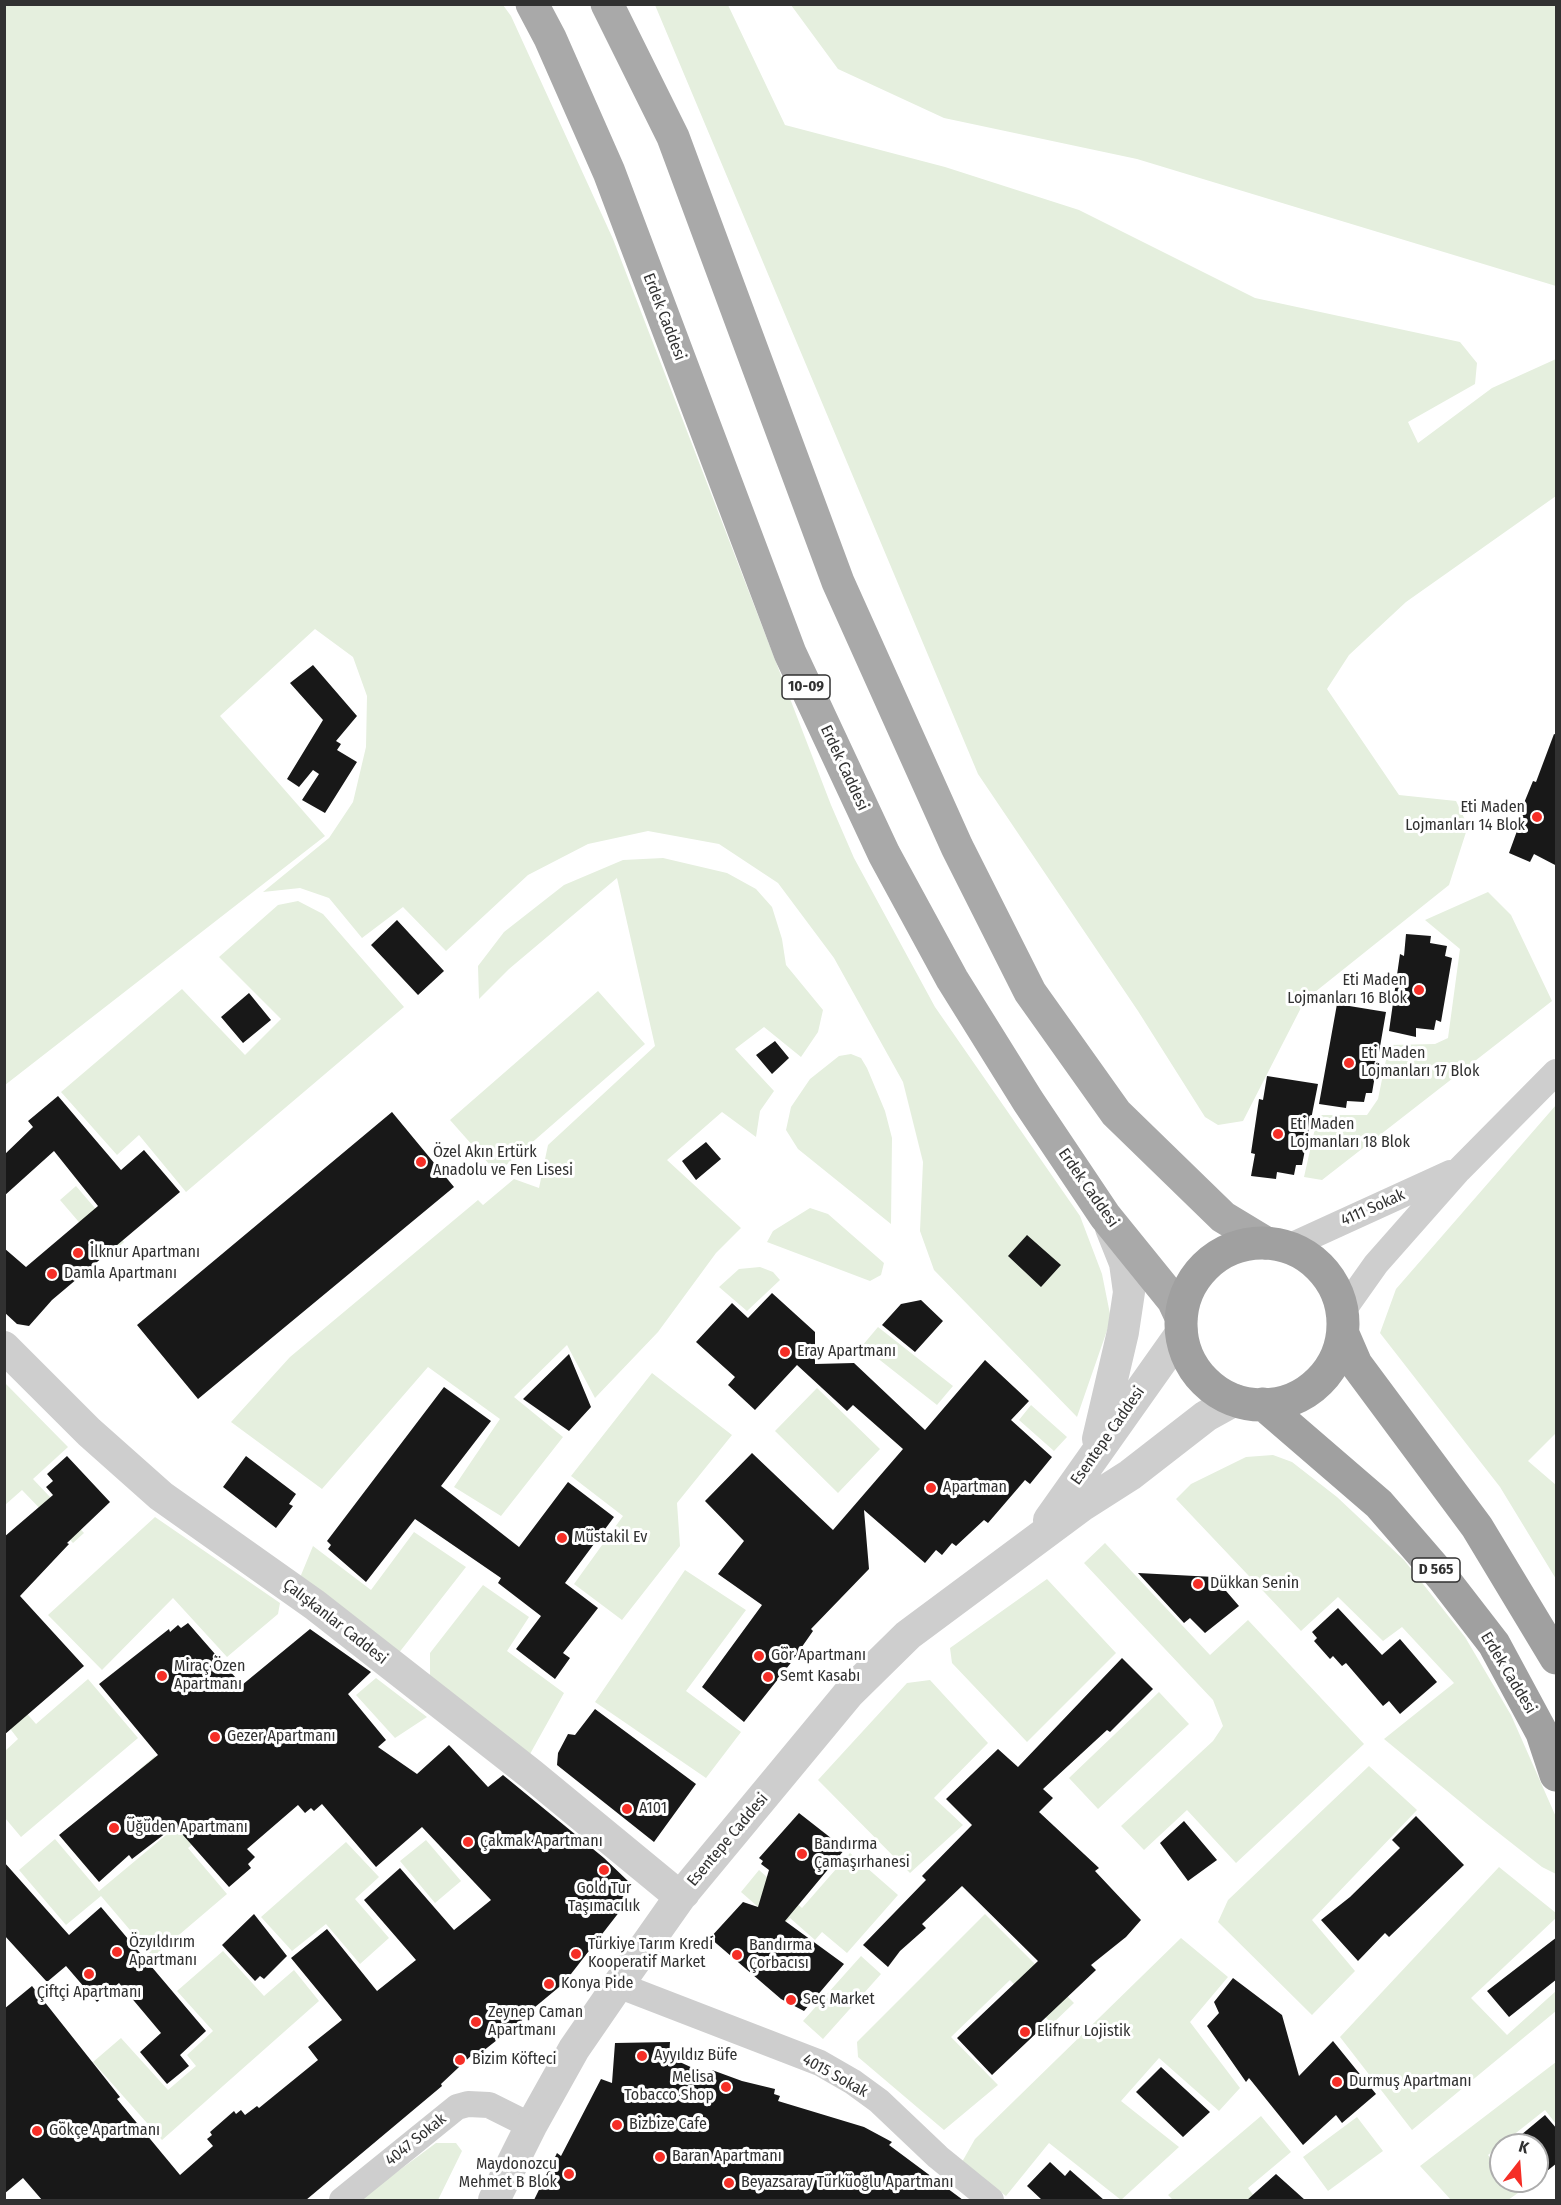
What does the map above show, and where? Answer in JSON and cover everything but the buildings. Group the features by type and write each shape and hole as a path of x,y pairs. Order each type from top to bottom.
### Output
{"highway":[{"name":"Esentepe Caddesi","path":"1181,1324 1185,1296 1195,1278 1209,1262 1226,1251 1246,1244 1277,1245"},
{"path":"1277,1245 1308,1257 1325,1272 1336,1291 1342,1323 1356,1364 1478,1527 1557,1658"},
{"name":"Esentepe Caddesi","path":"1249,1402 1282,1402 1300,1395 1316,1384 1329,1370 1338,1353 1342,1323"},
{"name":"D 565","path":"1181,1324 1185,1350 1193,1366 1218,1391 1249,1402"},
{"name":"Erdek Caddesi","path":"1249,1402 1379,1504 1443,1578 1494,1644 1542,1733 1557,1775"}],"main road":[{"name":"Erdek Caddesi","path":"532,4 550,38 609,172 790,653 884,854 952,979 1028,1101 1106,1216 1173,1300 1181,1324"},
{"path":"607,4 674,137 838,582 957,847 1030,992 1116,1113 1223,1217 1277,1245"}],"street":[{"name":"4111 Sokak","path":"1342,1323 1376,1264 1459,1170 1557,1072"},
{"name":"4111 Sokak","path":"1277,1245 1459,1170"},
{"path":"1094,1456 1123,1332 1129,1292 1125,1263 1106,1216"},
{"name":"Esentepe Caddesi","path":"1035,1540 1094,1456 1181,1324"},
{"name":"Çalışkanlar Caddesi","path":"4,1347 89,1432 160,1496 315,1605 531,1774 677,1896"},
{"name":"Esentepe Caddesi","path":"494,2200 531,2126 574,2049 677,1896 879,1660 908,1635 1035,1540 1130,1475 1206,1416 1249,1402"},
{"name":"4015 Sokak","path":"618,1985 820,2063 853,2082 879,2101 938,2157 991,2200"},
{"name":"4047 Sokak","path":"342,2200 457,2107 468,2104 489,2105 531,2126"}],"green space":[{"path":"4,5 503,5 511,16 613,239 831,805 854,858 935,1007 1080,1216 1102,1274 1111,1319 1077,1417 934,1270 920,1231 923,1162 903,1082 834,958 778,883 719,844 648,831 588,844 528,875 446,951 403,907 362,938 329,898 300,888 263,892 329,838 353,802 366,747 367,696 353,657 315,629 220,716 325,836 5,1085"},
{"path":"655,5 728,5 785,125 945,167 1079,210 1255,298 1460,342 1477,363 1475,384 1408,422 1418,443 1492,388 1556,359 1556,496 1406,602 1349,655 1327,689 1399,795 1456,801 1468,826 1449,885 1305,1000 1243,1121 1218,1125 1205,1117 1138,1011 978,774"},
{"path":"791,5 1556,5 1556,286 1137,159 944,118 838,69"},
{"path":"663,858 727,873 756,889 772,907 782,939 786,965 823,1010 818,1032 801,1057 764,1027 735,1049 774,1091 760,1111 756,1137 722,1112 667,1160 741,1228 716,1253 658,1332 595,1398 567,1345 514,1397 563,1437 501,1516 454,1487 500,1419 428,1367 322,1489 231,1422 290,1357 478,1200 483,1205 514,1179 539,1188 548,1145 655,1046 617,878 509,969 479,999 478,966 504,932 564,885 623,860"},
{"path":"1488,892 1511,915 1552,1001 1322,1180 1304,1177 1318,1115 1367,1115 1378,1099 1389,1045 1435,1044 1448,1038 1460,949 1425,920"},
{"path":"298,901 323,914 404,1007 186,1192 139,1135 117,1155 61,1092 182,989 245,1055 281,1019 219,957 278,905"},
{"path":"598,991 645,1044 497,1173 450,1120"},
{"path":"851,1054 861,1058 867,1068 885,1111 892,1138 891,1224 798,1149 786,1130 791,1107 810,1079 839,1056"},
{"path":"1556,1105 1556,1433 1528,1461 1556,1485 1556,1579 1500,1487 1380,1333 1396,1289"},
{"path":"76,1186 124,1242 108,1256 60,1200"},
{"path":"810,1208 828,1214 884,1263 881,1275 870,1281 767,1242 773,1231"},
{"path":"760,1267 773,1272 780,1280 747,1311 719,1287 739,1269"},
{"path":"878,1327 953,1386 937,1405 862,1346"},
{"path":"652,1373 732,1435 677,1503 680,1546 622,1620 574,1584 623,1516 571,1476"},
{"path":"5,1383 68,1447 33,1479 84,1533 73,1543 22,1490 5,1505"},
{"path":"817,1388 880,1449 838,1493 775,1431"},
{"path":"1031,1405 1067,1437 1054,1451 1019,1420"},
{"path":"1273,1455 1292,1462 1337,1497 1404,1560 1465,1637 1511,1715 1556,1817 1556,1874 1542,1867 1384,1739 1454,1683 1402,1627 1383,1641 1338,1597 1301,1631 1176,1499 1191,1484 1246,1457"},
{"path":"155,1517 280,1603 278,1614 227,1657 173,1598 102,1670 48,1615"},
{"path":"414,1532 466,1567 398,1654 299,1580 313,1546 371,1590"},
{"path":"1105,1543 1210,1655 1248,1620 1364,1744 1236,1863 1187,1810 1144,1850 1121,1826 1213,1741 1223,1726 1213,1700 1084,1563"},
{"path":"685,1570 746,1610 686,1691 741,1732 706,1778 595,1702"},
{"path":"1047,1579 1116,1653 1027,1742 952,1663 950,1648"},
{"path":"483,1585 529,1617 507,1651 564,1693 530,1754 430,1682 430,1653"},
{"path":"376,1678 427,1717 395,1738 356,1695"},
{"path":"88,1679 138,1738 21,1837 5,1818 5,1751 18,1739 5,1722 4,1687 36,1724"},
{"path":"930,1680 988,1743 934,1798 963,1825 910,1873 818,1780 907,1683"},
{"path":"1159,1692 1189,1724 1098,1809 1069,1778"},
{"path":"155,1756 204,1813 194,1843 188,1848 227,1894 153,1957 101,1896 66,1925 19,1870 55,1839 99,1891 178,1825 134,1774"},
{"path":"1369,1766 1417,1810 1312,1920 1355,1971 1312,2015 1218,1922 1228,1900"},
{"path":"426,1840 461,1881 435,1903 400,1861"},
{"path":"346,1842 379,1877 355,1899 389,1938 360,1964 326,1924 292,1951 261,1917"},
{"path":"850,1853 898,1895 847,1953 822,1932 815,1940 790,1918 781,1927 741,1892 759,1870 802,1908"},
{"path":"1499,1867 1556,1913 1556,1918 1471,1998 1507,2035 1556,1991 1556,2011 1412,2130 1340,2037"},
{"path":"985,1914 1074,2003 1052,2024 1010,1980 951,2037 998,2085 944,2130 858,2057 857,2042"},
{"path":"1181,1938 1228,1977 1190,2022 1240,2088 1219,2111 1159,2058 1121,2101 1179,2147 1121,2200 1049,2143 1006,2196 962,2162 975,2139"},
{"path":"223,1951 264,1996 294,1970 319,2001 162,2140 93,2062 121,2038 168,2090 196,2066 187,2055 213,2031 177,1991"},
{"path":"861,1956 881,1974 823,2039 803,2021"},
{"path":"1556,2062 1556,2124 1545,2110 1516,2133 1489,2133 1489,2193 1518,2193 1508,2200 1451,2200 1420,2166"},
{"path":"1261,2116 1291,2152 1248,2188 1257,2200 1173,2200 1168,2195"},
{"path":"1357,2117 1383,2151 1328,2191 1303,2157"},
{"path":"436,2143 456,2143 462,2151 438,2200 359,2200"}],"place":[{"name":"Eti Maden Lojmanları 14 Blok","path":"1537,817"},
{"name":"Eti Maden Lojmanları 16 Blok","path":"1419,990"},
{"name":"Eti Maden Lojmanları 17 Blok","path":"1349,1063"},
{"name":"Eti Maden Lojmanları 18 Blok","path":"1278,1134"},
{"name":"Özel Akın Ertürk Anadolu ve Fen Lisesi","path":"421,1162"},
{"name":"İlknur Apartmanı","path":"78,1253"},
{"name":"Damla Apartmanı","path":"52,1274"},
{"name":"Eray Apartmanı","path":"785,1352"},
{"name":"Apartman","path":"931,1488"},
{"name":"Müstakil Ev","path":"562,1538"},
{"name":"Dükkan Senin","path":"1198,1584"},
{"name":"Gör Apartmanı","path":"759,1656"},
{"name":"Miraç Özen Apartmanı","path":"162,1676"},
{"name":"Semt Kasabı","path":"768,1677"},
{"name":"Gezer Apartmanı","path":"215,1737"},
{"name":"A101","path":"627,1809"},
{"name":"Üğüden Apartmanı","path":"114,1828"},
{"name":"Çakmak Apartmanı","path":"468,1842"},
{"name":"Bandırma Çamaşırhanesi","path":"802,1854"},
{"name":"Gold Tur Taşımacılık","path":"604,1870"},
{"name":"Özyıldırım Apartmanı","path":"117,1952"},
{"name":"Türkiye Tarım Kredi Kooperatif Market","path":"576,1954"},
{"name":"Bandırma Çorbacısı","path":"737,1955"},
{"name":"Çiftçi Apartmanı","path":"89,1974"},
{"name":"Konya Pide","path":"549,1984"},
{"name":"Seç Market","path":"791,2000"},
{"name":"Zeynep Caman Apartmanı","path":"476,2022"},
{"name":"Elifnur Lojistik","path":"1025,2032"},
{"name":"Ayyıldız Büfe","path":"642,2056"},
{"name":"Bizim Köfteci","path":"460,2060"},
{"name":"Durmuş Apartmanı","path":"1337,2082"},
{"name":"Melisa Tobacco Shop","path":"726,2087"},
{"name":"Bizbize Cafe","path":"617,2125"},
{"name":"Gökçe Apartmanı","path":"37,2131"},
{"name":"Baran Apartmanı","path":"660,2157"},
{"name":"Maydonozcu Mehmet B Blok","path":"569,2174"},
{"name":"Beyazsaray Türküoğlu Apartmanı","path":"729,2183"}]}
